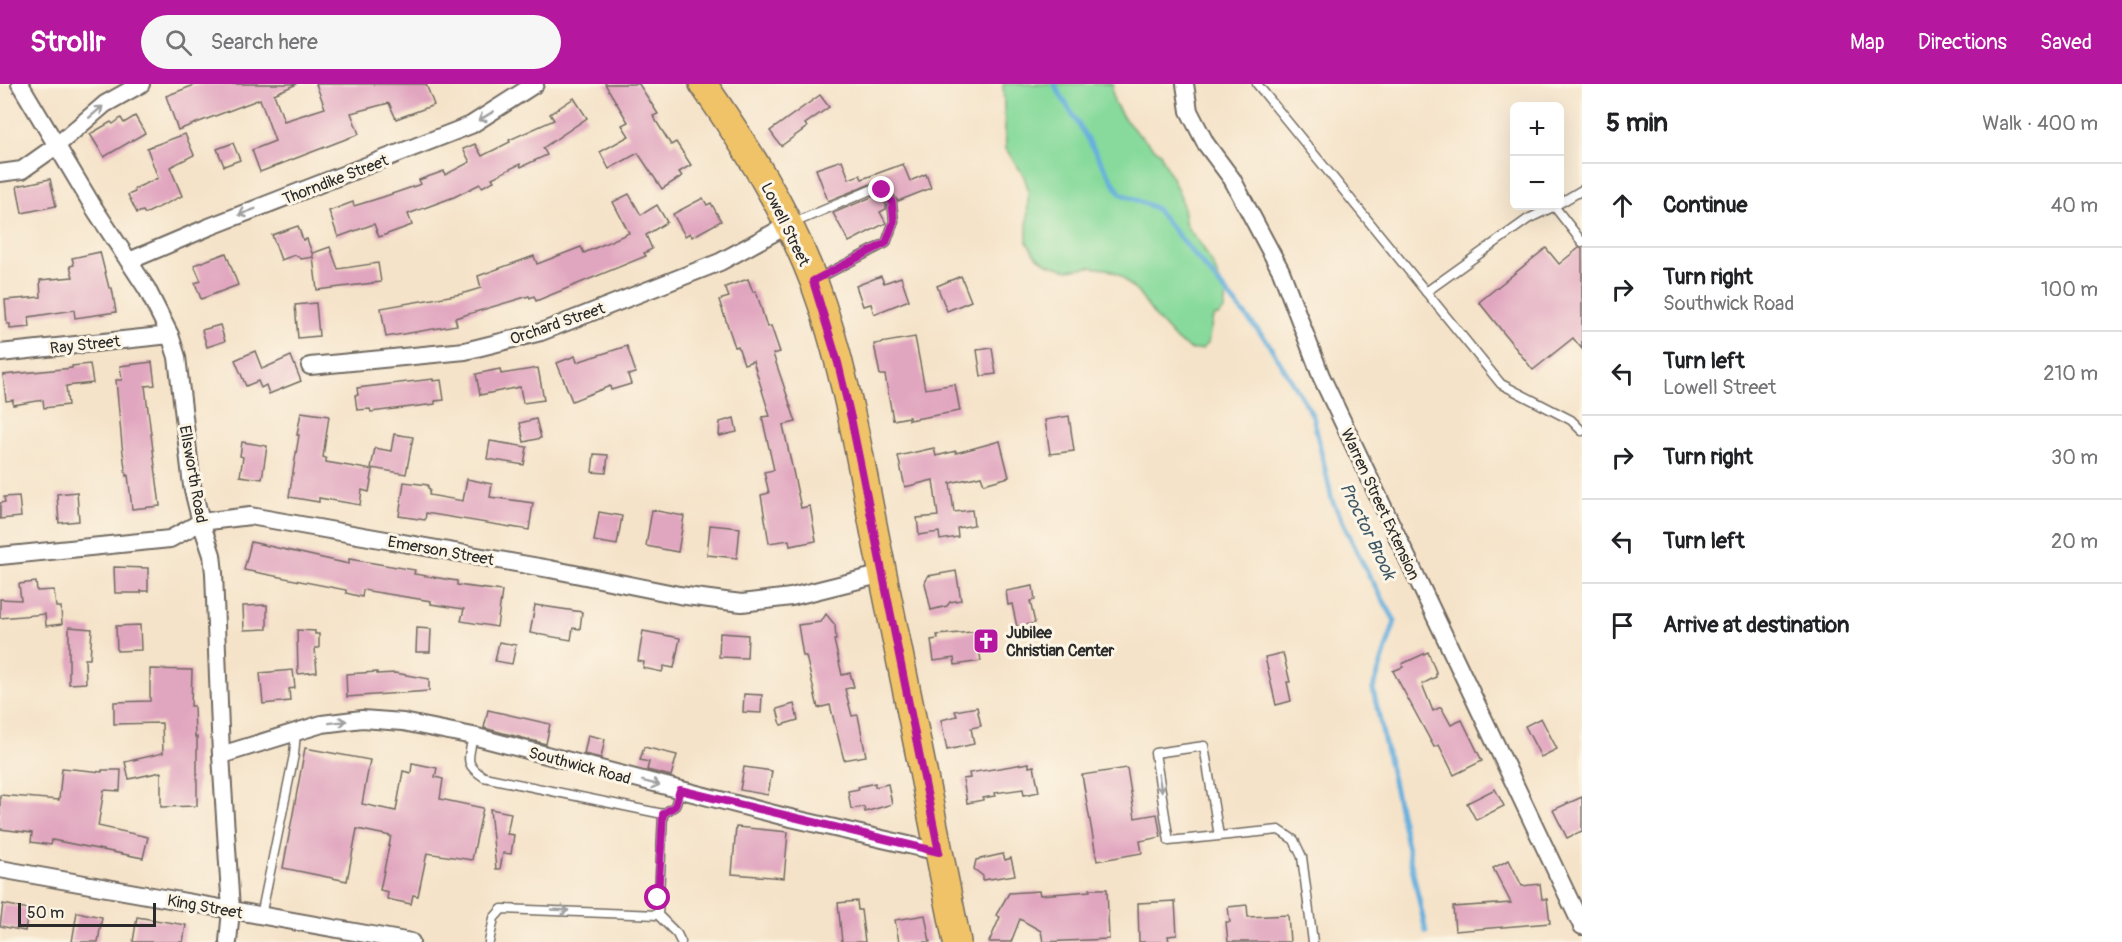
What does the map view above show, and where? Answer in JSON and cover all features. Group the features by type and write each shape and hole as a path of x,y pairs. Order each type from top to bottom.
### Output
{"main road":[{"name":"Lowell Street","path":"703,84 734,127 788,225 813,281 838,363 957,942"}],"street":[{"name":"Ellsworth Road","path":"20,84 160,312 177,357 192,486 212,555 214,573 221,755 231,910 228,942"},
{"path":"0,173 22,170 56,146 105,104 141,84"},
{"name":"Thorndike Street","path":"129,261 209,227 471,125 536,84"},
{"name":"Warren Street Extension","path":"1185,84 1189,111 1206,144 1232,179 1281,271 1321,376 1582,926"},
{"name":"Orchard Street","path":"310,366 465,351 541,332 720,262 788,225"},
{"name":"Ray Street","path":"0,353 170,335"},
{"name":"Emerson Street","path":"0,556 170,539 201,522 250,516 679,594 742,603 791,597 883,574"},
{"name":"Southwick Road","path":"221,755 322,724 373,719 402,722 473,736 680,790 939,852"},
{"name":"King Street","path":"0,869 411,942"}],"lane":[{"path":"1257,84 1501,384 1571,420 1582,431"},
{"path":"788,225 873,189 882,190 892,202 894,221 886,243 813,281"},
{"path":"1564,201 1582,190"},
{"path":"1426,292 1528,219 1547,210"},
{"path":"1558,210 1582,242"},
{"path":"261,916 294,755 296,732"},
{"path":"473,736 468,761 472,770 484,777 663,814 675,806 680,790"},
{"path":"1219,836 1204,746 1155,753 1169,842 1279,830 1294,840 1302,857 1312,942"},
{"path":"658,915 663,814"},
{"path":"489,942 494,918 502,909 658,915 677,934 681,942"}],"green space":[{"path":"1003,84 1113,84 1114,102 1123,117 1160,153 1181,197 1186,226 1202,246 1226,295 1224,310 1218,316 1213,317 1208,343 1202,349 1192,350 1177,341 1138,293 1118,274 1107,269 1090,267 1068,270 1050,265 1036,256 1027,242 1028,189 1024,176 1006,149"}],"building":[{"path":"197,84 297,84 274,94 284,121 325,108 316,84 426,84 434,105 396,119 389,103 351,113 359,134 260,172 252,150 275,141 260,99 178,130 166,96"},
{"path":"605,84 639,84 658,114 653,116 671,145 676,142 691,165 679,172 682,176 662,189 638,153 609,169 600,152 629,136 622,125 628,122"},
{"path":"820,95 829,107 805,124 807,127 781,146 770,131"},
{"path":"574,98 587,118 543,148 547,155 521,167 520,164 492,178 494,181 482,187 480,184 454,197 408,214 412,225 379,237 374,224 338,237 329,211 353,202 354,206 421,184 419,180 444,171 445,175 470,162 463,149 475,144 482,156 510,142 509,140 554,120 550,114"},
{"path":"135,116 145,133 104,157 90,134 121,118 124,123"},
{"path":"185,134 194,155 170,167 182,196 145,214 143,211 137,213 128,195 135,192 134,189 158,178 147,148"},
{"path":"233,143 240,160 224,166 217,149"},
{"path":"842,160 849,179 860,175 862,179 903,164 910,181 926,174 931,188 898,201 886,185 873,183 828,201 816,169"},
{"path":"50,179 56,206 22,213 17,186"},
{"path":"629,194 641,215 657,205 667,222 646,235 652,249 644,253 646,256 536,301 534,296 530,298 529,296 455,318 457,325 386,337 381,308 461,294 481,288 478,276 534,256 537,264 581,247 584,253 629,233 613,202"},
{"path":"879,196 886,205 886,209 880,212 886,223 849,242 833,213"},
{"path":"703,198 707,205 711,203 721,221 692,237 690,233 685,236 673,214"},
{"path":"298,226 303,240 307,239 313,256 313,253 330,247 338,269 378,263 381,282 317,290 313,257 301,259 295,255 281,260 272,235"},
{"path":"1546,248 1559,264 1582,248 1582,349 1573,338 1533,370 1479,302"},
{"path":"100,252 109,288 112,288 116,312 75,318 74,310 29,317 30,327 10,329 10,324 7,324 5,300 41,297 40,280 73,277 70,266 74,265 72,258"},
{"path":"226,253 238,285 201,299 195,283 201,281 194,265"},
{"path":"881,276 884,283 901,277 909,300 874,314 871,304 863,306 856,286"},
{"path":"961,276 971,301 947,311 937,286"},
{"path":"748,279 753,292 756,291 767,327 771,326 780,352 773,354 796,422 783,425 801,508 810,506 816,541 790,546 789,540 769,543 761,495 769,493 764,472 774,470 762,417 770,416 753,361 744,364 738,346 735,347 719,300 729,297 725,287"},
{"path":"316,303 319,336 298,338 295,305"},
{"path":"220,325 225,341 207,347 202,330"},
{"path":"915,337 925,389 955,384 960,411 909,420 909,417 893,420 885,375 880,375 874,344"},
{"path":"627,346 636,373 628,375 631,384 611,390 610,386 572,401 557,363 575,356 577,362"},
{"path":"992,348 996,374 981,376 977,350"},
{"path":"255,351 262,369 291,356 301,381 269,394 266,385 261,388 258,381 246,386 235,360"},
{"path":"152,362 155,385 145,386 160,506 132,509 122,445 116,380 122,380 120,366"},
{"path":"90,364 93,383 66,386 68,405 44,408 43,400 13,405 13,400 6,401 3,375"},
{"path":"538,368 544,400 523,403 520,387 480,395 476,374 500,369 501,374"},
{"path":"433,379 433,381 441,380 444,400 435,401 435,404 371,412 370,409 357,410 355,395 358,395 357,388"},
{"path":"301,412 329,416 323,457 326,458 326,462 373,470 369,492 362,490 360,505 319,498 319,502 289,497"},
{"path":"1069,416 1074,451 1050,454 1045,420"},
{"path":"734,418 737,432 719,436 720,422"},
{"path":"536,419 541,438 524,442 520,423"},
{"path":"394,434 413,437 406,474 371,468 375,448 391,451"},
{"path":"490,441 527,447 524,465 487,459"},
{"path":"1000,441 1009,477 984,484 981,476 950,483 954,512 972,510 974,525 957,528 958,537 940,540 939,532 919,535 917,518 938,516 933,480 905,487 898,456 934,448 936,456"},
{"path":"242,442 267,446 262,479 240,476 243,457 240,456"},
{"path":"594,454 608,455 606,473 592,472"},
{"path":"467,479 492,484 490,497 533,503 529,530 426,513 425,520 399,516 404,482 428,485 429,495 463,501"},
{"path":"77,492 79,521 59,523 57,494"},
{"path":"19,496 21,517 0,519 0,503 5,502 4,497"},
{"path":"652,510 684,516 678,552 646,546"},
{"path":"599,512 622,516 617,545 594,541"},
{"path":"710,525 740,528 737,558 707,555"},
{"path":"251,542 349,564 349,559 415,570 414,574 457,581 457,585 502,591 497,627 461,621 464,609 431,604 431,601 363,590 362,597 346,593 346,590 244,570"},
{"path":"114,567 148,568 148,591 115,593"},
{"path":"956,571 961,600 931,610 925,583 928,576"},
{"path":"36,582 37,591 54,590 56,607 61,607 62,624 46,626 45,614 0,618 0,599 21,600 19,584"},
{"path":"1033,586 1035,600 1030,601 1035,623 1017,627 1012,604 1008,605 1006,591"},
{"path":"267,605 267,629 244,630 243,606"},
{"path":"535,605 582,612 580,629 573,628 571,640 530,633"},
{"path":"826,614 835,625 836,640 834,640 842,675 850,673 854,687 845,689 852,716 858,715 866,756 844,760 830,705 818,708 806,656 803,656 798,625 821,622"},
{"path":"140,625 141,650 117,651 116,626"},
{"path":"69,627 92,629 90,659 85,659 86,683 69,684"},
{"path":"417,628 431,629 430,652 416,652"},
{"path":"297,630 315,631 315,634 319,634 319,648 315,648 317,672 298,674"},
{"path":"643,631 680,638 674,668 664,666 662,672 643,668 644,662 638,661"},
{"path":"984,631 987,648 979,649 981,661 955,665 954,658 934,661 931,640 938,639 937,635"},
{"path":"720,633 748,635 747,658 719,657"},
{"path":"499,642 516,645 512,664 495,661"},
{"path":"1428,652 1436,677 1422,684 1433,711 1441,707 1451,725 1462,720 1482,761 1454,775 1439,745 1434,747 1393,671 1403,667 1402,664"},
{"path":"1283,653 1290,682 1287,682 1291,701 1276,705 1265,657"},
{"path":"150,669 192,670 191,706 194,706 195,737 197,737 197,806 161,807 161,772 129,779 125,762 163,753 162,723 114,724 114,702 150,701"},
{"path":"293,670 295,688 289,689 290,701 263,704 260,673"},
{"path":"377,672 377,674 395,673 429,679 429,691 347,697 346,674"},
{"path":"744,694 762,695 761,713 743,712"},
{"path":"794,704 798,720 781,725 777,709"},
{"path":"977,707 981,726 971,728 974,744 947,750 941,720 957,716 955,711"},
{"path":"488,710 550,724 546,744 484,728"},
{"path":"1541,718 1557,749 1541,757 1525,726"},
{"path":"588,735 605,739 601,758 584,754"},
{"path":"644,747 677,755 671,776 647,770 649,762 640,760"},
{"path":"305,748 370,760 362,804 396,811 403,771 411,773 412,763 437,768 435,777 443,779 440,799 483,808 472,860 427,853 418,896 413,895 411,904 387,899 388,892 380,890 391,836 357,829 347,881 283,868"},
{"path":"1029,763 1029,767 1034,766 1039,792 1024,795 1023,789 994,793 995,796 967,803 963,779 970,778 969,773"},
{"path":"744,767 772,771 768,795 740,790"},
{"path":"62,768 102,772 102,770 121,770 120,791 104,790 98,826 148,837 143,858 52,840 51,845 31,842 32,833 0,829 0,795 59,800"},
{"path":"1127,768 1135,818 1157,814 1161,837 1140,841 1142,853 1097,861 1082,775"},
{"path":"875,783 875,787 888,784 892,804 865,812 864,807 851,809 848,791"},
{"path":"1495,789 1504,806 1476,820 1467,803"},
{"path":"1582,797 1582,831 1567,838 1553,810"},
{"path":"490,809 511,813 507,834 514,835 511,854 503,853 500,869 496,869"},
{"path":"736,827 788,832 784,878 732,874"},
{"path":"1003,854 1005,860 1011,858 1015,875 983,880 983,876 974,869 976,860"},
{"path":"1509,860 1522,886 1540,884 1542,899 1547,899 1550,923 1455,931 1453,907 1511,903 1493,868"},
{"path":"1090,889 1107,889 1109,939 1043,942 1041,931 1020,919 1011,942 989,942 1000,917 996,915 1009,893 1039,891 1040,895 1090,891"},
{"path":"857,901 858,910 861,910 865,942 842,942 838,903"},
{"path":"1175,901 1177,935 1168,936 1169,942 1139,942 1138,903"},
{"path":"3,904 29,909 25,931 0,926"},
{"path":"1247,905 1248,917 1288,915 1290,942 1228,942 1226,922 1230,922 1228,907"},
{"path":"77,912 102,917 98,942 72,942"},
{"path":"925,915 930,942 899,942 895,920"},
{"path":"137,917 186,925 183,942 133,942"}],"waterway":[{"name":"Proctor Brook","path":"1054,84 1120,193 1155,208 1267,341 1313,416 1332,500 1366,570 1395,621 1373,689 1426,932"}],"place":[{"name":"Jubilee Christian Center","path":"986,641"}],"route":[{"path":"658,898 663,814 671,811 675,806 680,790 939,852 851,418 838,363 813,281 886,243 894,221 892,202 882,190"}]}
